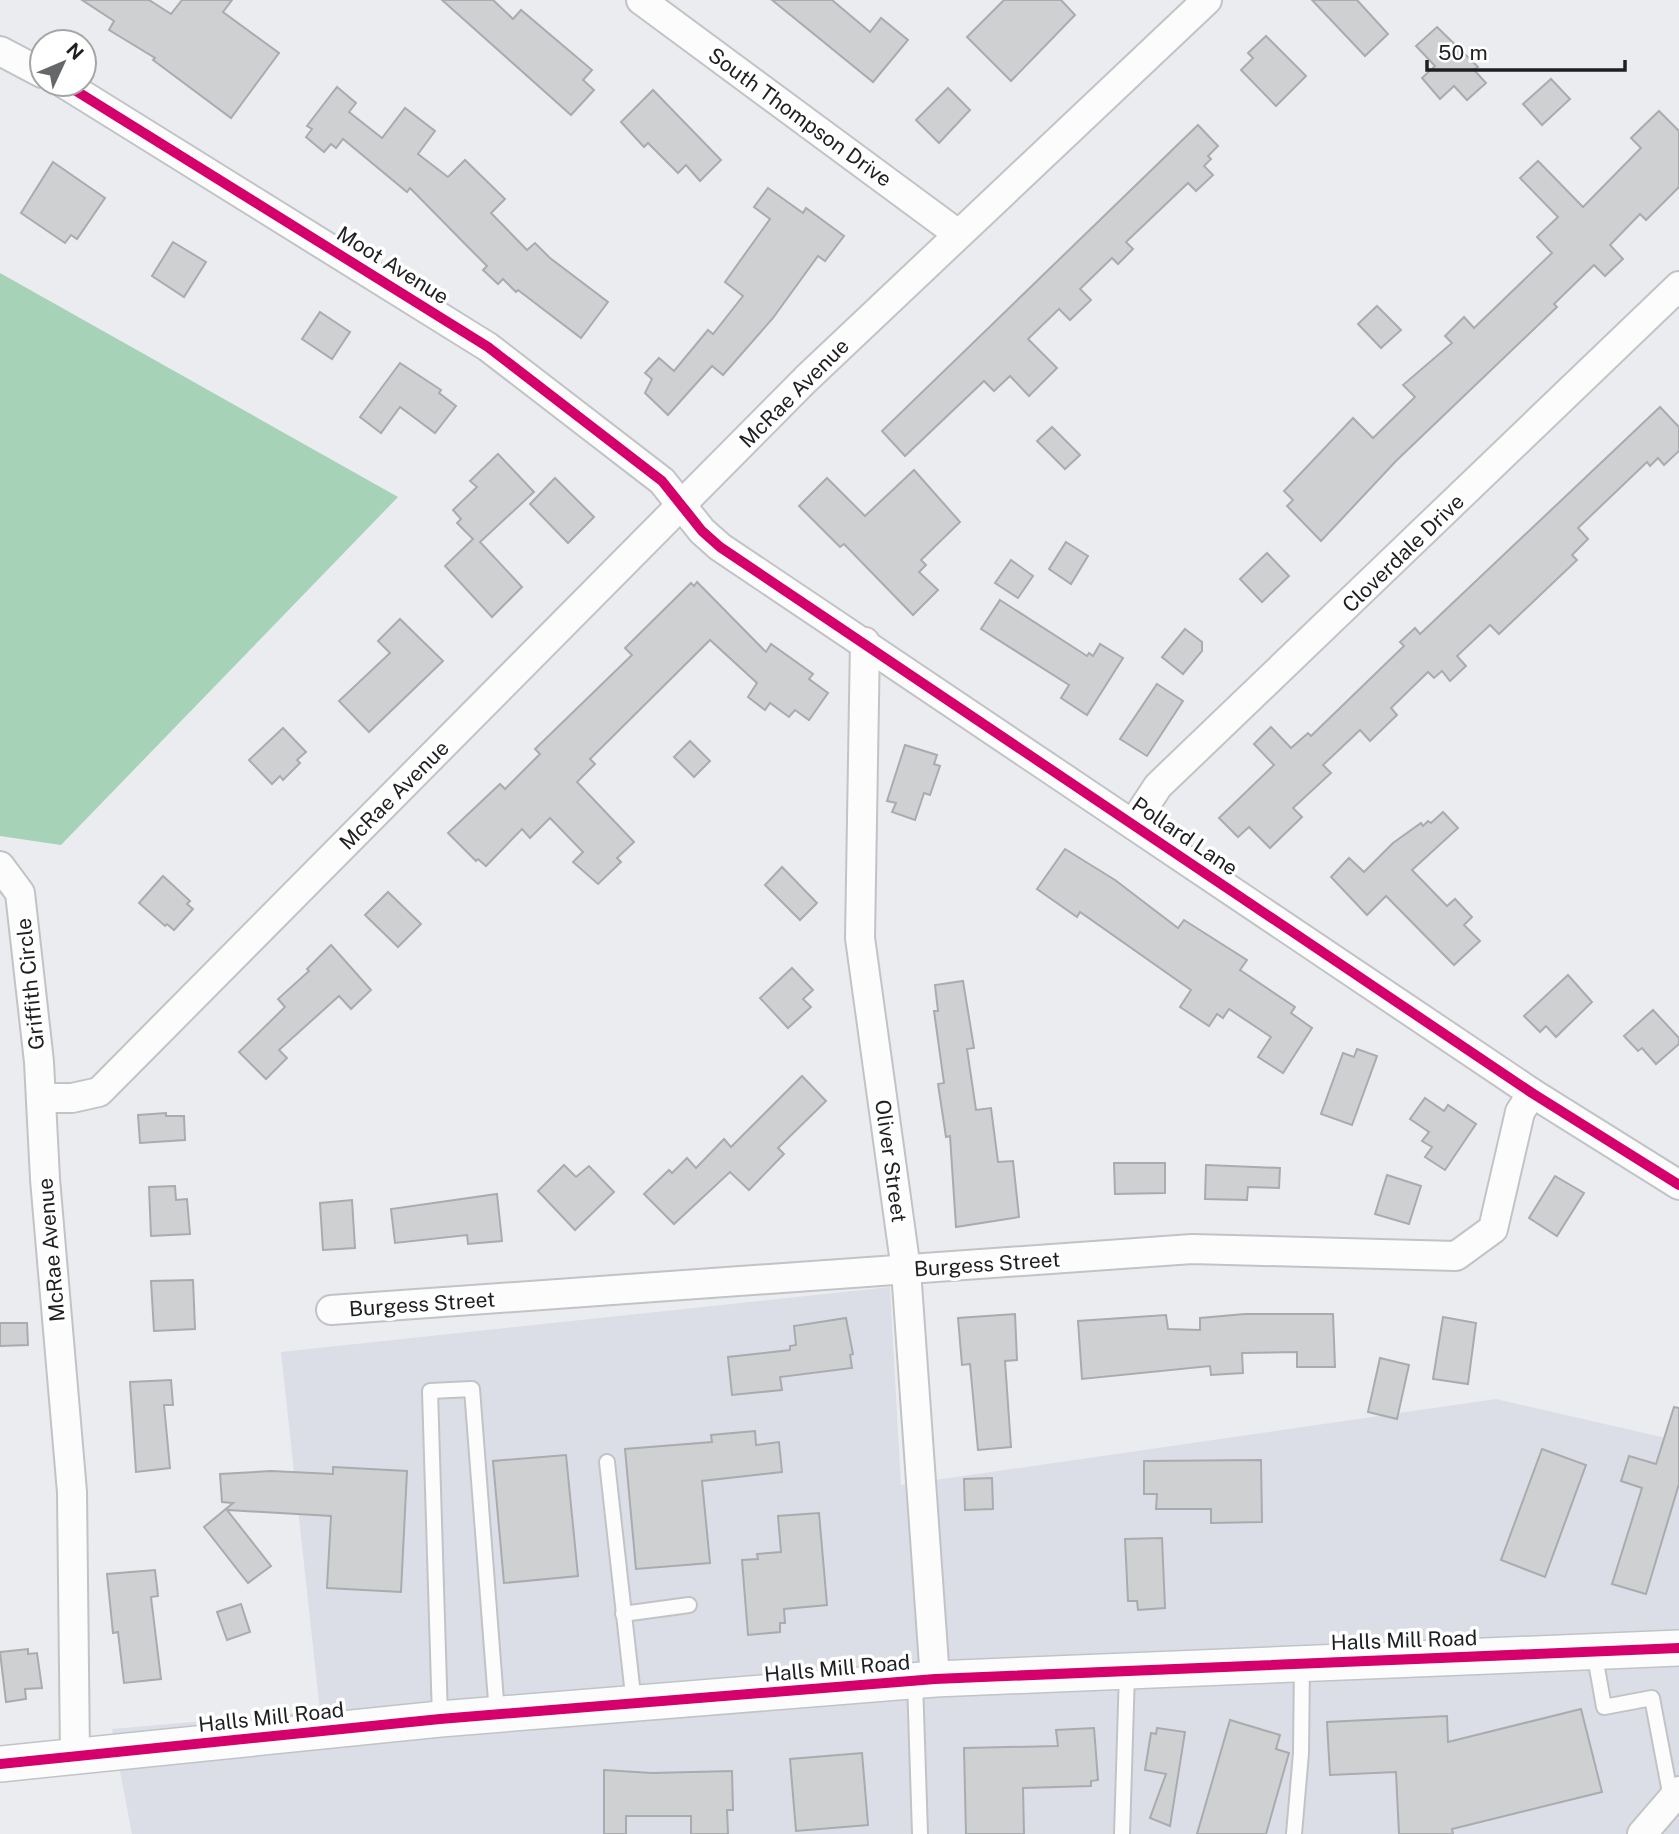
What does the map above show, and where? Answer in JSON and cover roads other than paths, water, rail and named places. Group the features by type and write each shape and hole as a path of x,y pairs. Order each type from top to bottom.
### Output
{"street":[{"name":"South Thompson Drive","path":"641,0 958,234"},
{"name":"McRae Avenue","path":"75,1756 72,1492 41,1098 72,1098 99,1092 806,379 1207,0"},
{"path":"0,51 28,66"},
{"name":"Moot Avenue","path":"88,98 488,347 663,481 681,505"},
{"name":"Cloverdale Drive","path":"1133,824 1158,786 1679,286"},
{"name":"Pollard Lane","path":"681,505 702,531 720,547 1532,1093 1679,1185"},
{"name":"Oliver Street","path":"864,642 860,938 906,1270 925,1680"},
{"name":"Griffith Circle","path":"3,870 20,893 41,1098"},
{"name":"Burgess Street","path":"331,1310 1192,1249 1456,1256 1493,1229 1520,1112 1532,1093"},
{"name":"Halls Mill Road","path":"0,1764 440,1718 925,1680 1679,1648"},
{"path":"1642,1834 1675,1795"}],"lane":[{"path":"440,1718 430,1391 472,1389 497,1714"},
{"path":"607,1462 634,1703"},
{"path":"622,1614 689,1605"},
{"path":"1594,1651 1604,1707 1653,1698 1675,1795"},
{"path":"1294,1834 1301,1753 1302,1663"},
{"path":"1122,1834 1127,1672"},
{"path":"920,1834 925,1680"}]}
